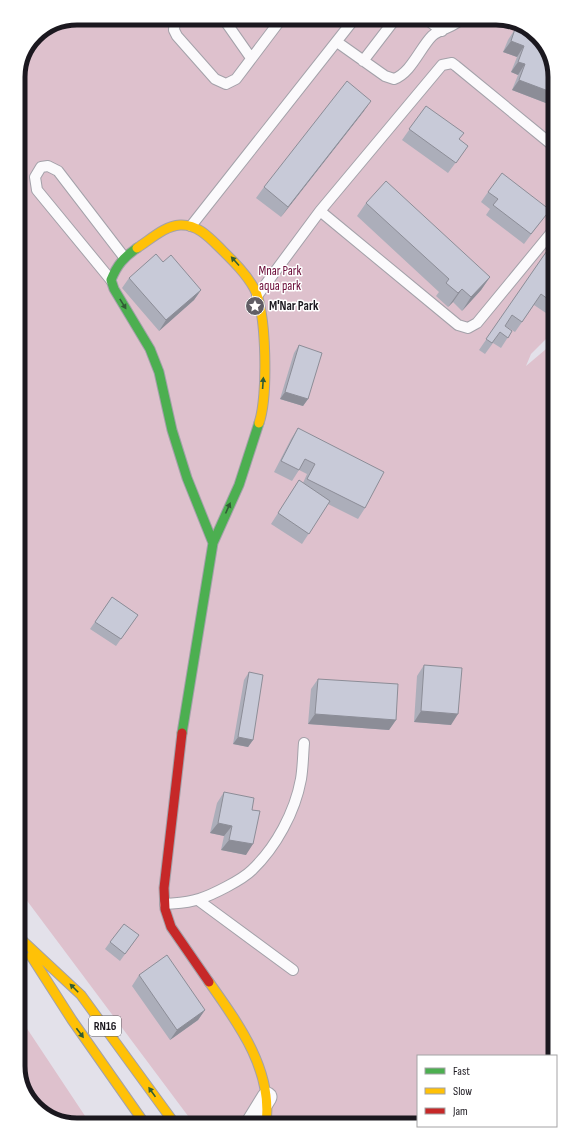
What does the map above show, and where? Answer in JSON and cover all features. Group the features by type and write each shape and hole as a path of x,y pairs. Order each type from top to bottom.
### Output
{"street":[{"path":"213,543 187,478 172,430 159,372 150,349 114,289 111,280 117,266 124,257 164,230 178,225 190,226 206,234 230,256 243,271 257,296 263,318 264,366 261,418 239,484 213,543 184,718 166,863 165,904 171,927 239,1028 257,1063 264,1081 267,1096 266,1118"},
{"name":"RN16","path":"25,943 81,995 171,1118"},
{"name":"RN16","path":"25,945 64,1011 141,1118"},
{"path":"254,1118 267,1096"},
{"path":"135,1110 137,1118"}],"lane":[{"path":"174,25 174,30 177,36 220,83 226,84 231,82 251,58 272,25"},
{"path":"228,25 251,58"},
{"path":"190,226 350,25"},
{"path":"364,61 391,25"},
{"path":"434,25 442,31"},
{"path":"337,42 389,78 399,77 431,37 456,25"},
{"path":"257,296 320,211 438,68 447,63 456,66 548,142"},
{"path":"111,280 37,190 35,177 41,168 48,166 58,172 124,257"},
{"path":"320,211 458,325 468,328 477,323 548,237"},
{"path":"165,904 198,900 241,880 252,871 265,856 279,835 292,809 301,780 304,743"},
{"path":"198,900 293,970"}],"green space":[{"name":"Mnar Park aqua park","path":"77,25 499,25 513,28 525,34 539,48 544,57 548,77 548,337 531,354 526,366 548,347 548,1055 417,1055 417,1118 190,1118 25,898 25,74 27,64 30,54 43,38 60,28"},
{"path":"25,1026 86,1118 74,1118 57,1114 40,1103 32,1092 26,1076"}],"building":[{"path":"515,29 525,34 539,48 547,67 548,91 519,80 525,64 518,62 524,46 511,41"},
{"path":"347,81 371,101 288,207 264,187"},
{"path":"426,106 464,133 459,139 468,146 456,163 409,129"},
{"path":"502,173 548,208 548,213 531,234 493,205 498,199 488,192"},
{"path":"386,181 490,277 471,297 462,289 458,293 446,283 449,279 366,203"},
{"path":"548,249 548,299 541,294 522,322 512,315 505,326 512,331 508,338 500,332 492,343 486,339"},
{"path":"156,254 163,262 171,255 201,290 166,320 129,278"},
{"path":"299,345 322,353 308,399 285,392"},
{"path":"298,428 384,472 365,508 307,479 315,464 305,459 299,470 281,461"},
{"path":"299,480 330,501 309,534 278,513"},
{"path":"112,597 138,615 121,639 95,622"},
{"path":"424,665 462,668 458,714 421,711"},
{"path":"249,672 263,675 253,740 238,737"},
{"path":"318,679 398,684 396,720 315,714"},
{"path":"224,792 254,798 252,810 260,811 253,844 229,840 232,826 218,823"},
{"path":"124,924 139,935 125,954 110,942"},
{"path":"167,955 205,1010 177,1030 139,975"}],"traffic: fast":[{"path":"137,248 121,262 111,280 114,289 150,349 159,372 172,430 187,478 213,543"},
{"path":"182,733 213,543 239,485 259,423"}],"traffic: slow":[{"path":"137,248 168,228 180,225 191,226 210,238 238,266 250,282 254,288 258,300 264,334 264,394 259,423"},
{"path":"25,943 81,995 171,1118"},
{"path":"31,956 72,1020 141,1118"},
{"path":"209,982 242,1031 259,1066 267,1103 266,1118"}],"traffic: jam":[{"path":"182,733 164,888 165,909 171,927 209,982"}],"place":[{"name":"M'Nar Park","path":"255,306"}]}
